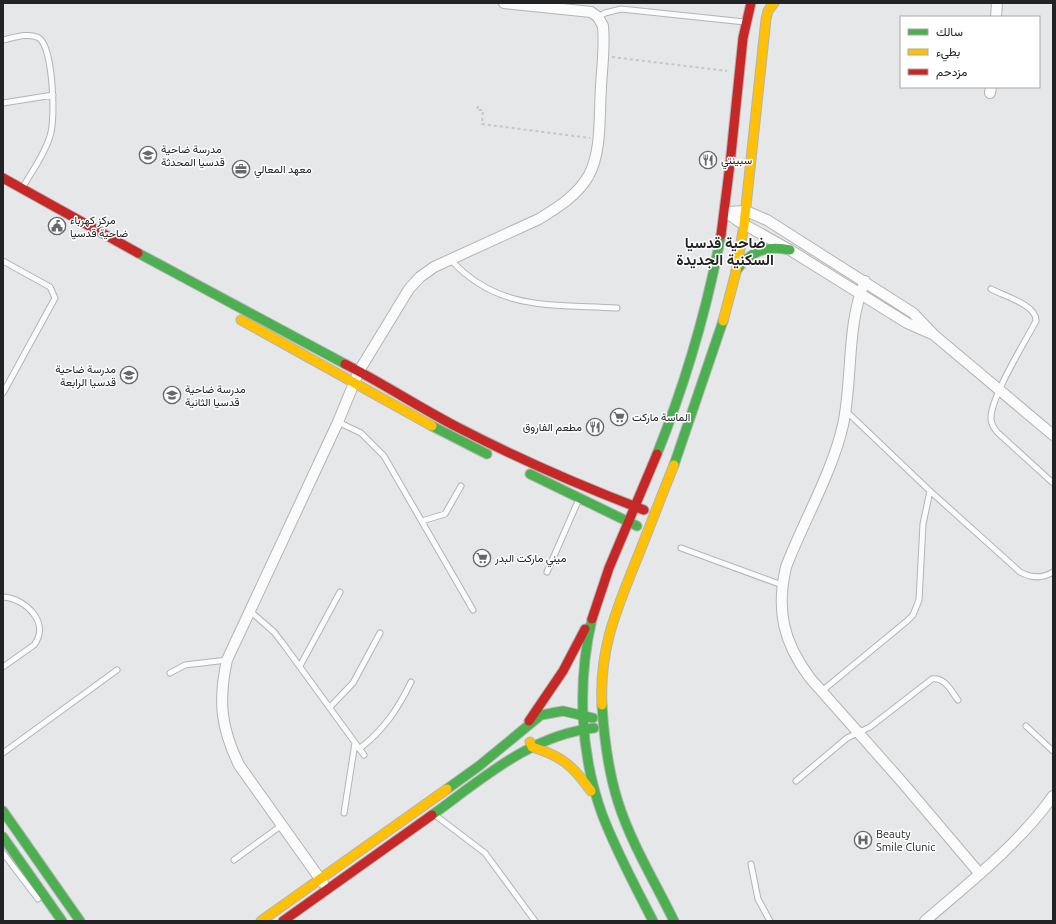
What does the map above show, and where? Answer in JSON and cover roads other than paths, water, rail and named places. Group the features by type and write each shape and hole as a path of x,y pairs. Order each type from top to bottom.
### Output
{"main road":[{"path":"524,728 563,670 595,608 680,391 698,332 726,212 739,73 750,3"},
{"path":"674,921 628,828 618,802 610,774 602,724 601,683 605,648 615,614 677,457 720,334 736,272 746,211 766,19 773,3"},
{"path":"3,178 20,191 109,241 359,371 457,427 499,456"},
{"path":"3,186 20,191"},
{"path":"109,241 196,295"},
{"path":"736,272 746,257 763,248 781,247 790,250"},
{"path":"230,314 451,437 634,506 654,515"},
{"path":"404,412 411,401"},
{"path":"451,437 457,427"},
{"path":"520,469 647,531"},
{"path":"580,497 584,487"},
{"path":"595,608 586,653 583,683 584,728 591,776 598,803 609,832 653,921"},
{"path":"261,921 494,755 541,715 563,711 584,715 602,724"},
{"path":"283,921 434,814 532,747 563,733 602,724"},
{"path":"524,728 532,747 562,758 574,767 598,803"},
{"path":"3,811 80,921"},
{"path":"3,837 62,921"}],"street":[{"path":"327,889 239,765 230,746 224,725 221,703 222,682 227,660 338,422 359,371 409,289 434,267 539,219 567,199 580,187 589,174 595,158 598,139 603,56 603,26 598,17 591,12 584,10 504,3"},
{"path":"996,16 997,3"},
{"path":"726,212 746,211 767,220 865,281 913,313 934,335 1053,435"},
{"path":"726,212 744,225 790,250 860,292 907,323 934,335"},
{"path":"865,281 860,292 855,311 846,411 833,458 786,566 782,585 783,625 789,644 798,662 980,874"},
{"path":"925,921 980,874 1015,841 1053,796"}],"lane":[{"path":"598,17 613,11 625,10 746,22"},
{"path":"3,40 33,36 44,42 48,52 53,96 53,119 50,136 20,191"},
{"path":"3,103 53,96"},
{"path":"450,259 460,270 478,284 498,295 513,300 528,303 617,308"},
{"path":"3,261 50,287 55,298 3,393"},
{"path":"991,290 1029,307 1036,317 1036,321 1000,389 990,418 993,428 1053,483"},
{"path":"846,411 930,491 1020,572 1036,577 1044,576 1053,572"},
{"path":"338,422 361,433 377,448 390,466 473,610"},
{"path":"422,521 445,514 461,486"},
{"path":"822,691 907,621 917,608 920,592 923,524 930,491"},
{"path":"547,572 580,497"},
{"path":"681,548 782,585"},
{"path":"300,666 340,592"},
{"path":"3,597 10,597 23,603 36,618 40,629 38,640 34,645 3,667"},
{"path":"250,611 274,632 364,755"},
{"path":"330,707 353,683 380,633"},
{"path":"170,673 185,665 227,660"},
{"path":"3,753 117,670"},
{"path":"796,781 847,738 870,727 932,679 936,679 944,683 958,700"},
{"path":"359,749 375,736 393,715 411,682"},
{"path":"1026,726 1053,751"},
{"path":"344,813 355,743"},
{"path":"434,814 485,853 535,921"},
{"path":"234,860 282,825"},
{"path":"3,853 40,902"},
{"path":"751,864 758,899 770,921"}],"place":[{"name":"مدرسة ضاحية قدسيا المحدثة","path":"148,155"},
{"name":"سبينتي","path":"708,160"},
{"name":"معهد المعالي","path":"241,169"},
{"name":"مركز كهرباء ضاحية قدسيا","path":"57,226"},
{"name":"مدرسة ضاحية قدسيا الرابعة","path":"129,375"},
{"name":"مدرسة ضاحية قدسيا الثانية","path":"172,395"},
{"name":"الماسة ماركت","path":"619,417"},
{"name":"مطعم الفاروق","path":"595,427"},
{"name":"ميني ماركت البدر","path":"482,558"},
{"name":"Beauty Smile Clunic","path":"863,840"}],"district":[{"name":"ضاحية قدسيا السكنية الجديدة","path":"725,250"}]}
